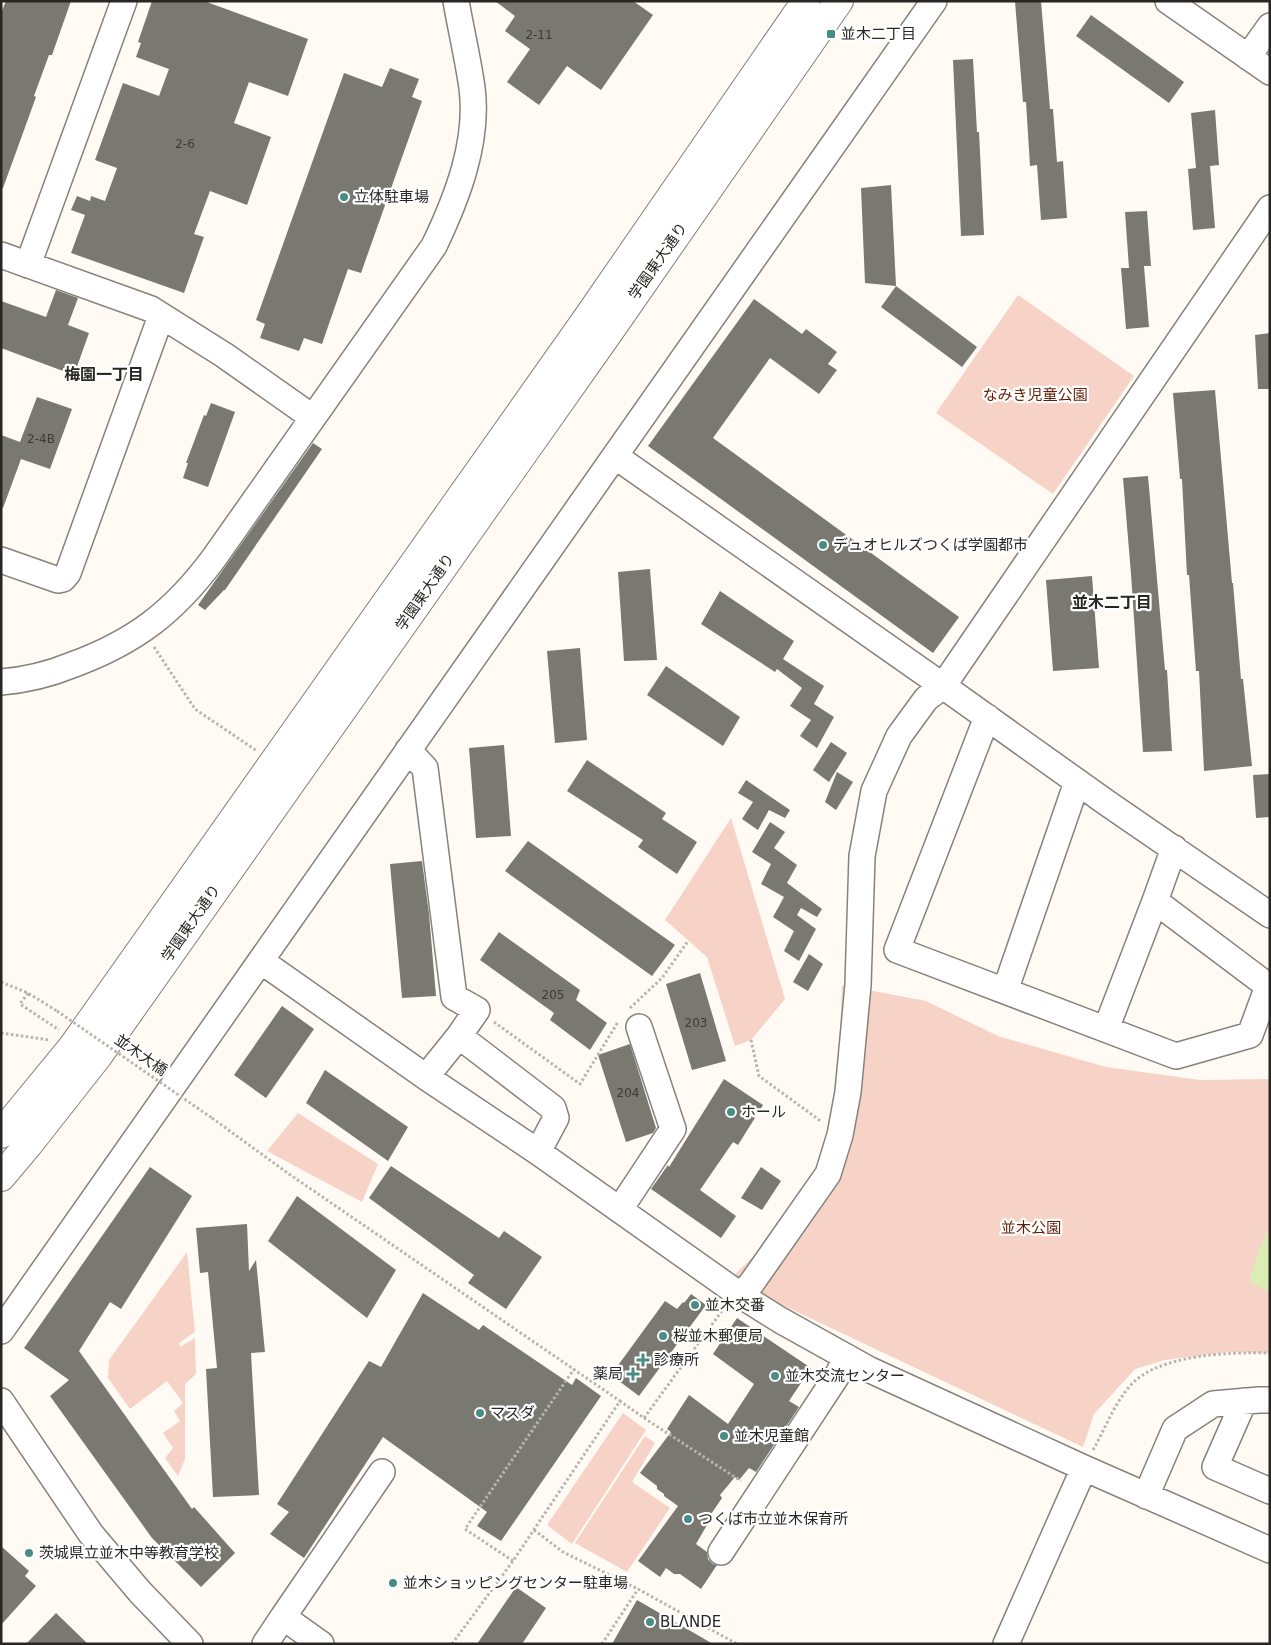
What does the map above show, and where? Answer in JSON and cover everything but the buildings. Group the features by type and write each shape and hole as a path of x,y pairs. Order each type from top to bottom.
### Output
{"main road":[{"name":"学園東大通り","path":"1,1134 79,1038 588,317 806,1"},
{"name":"学園東大通り","path":"1,1177 98,1056 839,1"}],"street":[{"path":"28,265 124,1"},
{"path":"1,682 31,678 98,656 131,639 179,600 198,579 434,246 445,223 468,157 473,117 472,89 456,1"},
{"path":"1,1331 934,1"},
{"path":"1168,1 1270,72"},
{"path":"1248,57 1270,26"},
{"path":"740,1295 751,1284 828,1174 840,1135 848,1092 856,1018 862,856 874,791 899,736 926,699 943,686 1270,208"},
{"path":"1,255 150,309 224,355 312,417"},
{"path":"1,560 58,580 63,579 68,573 161,316"},
{"path":"615,456 1077,782 1270,915"},
{"path":"987,717 897,950 1176,1056 1250,1035 1268,986 1155,901"},
{"path":"408,750 425,768 454,997 477,1010 426,1077"},
{"path":"1005,991 1077,782"},
{"path":"1106,1029 1174,848"},
{"path":"261,961 426,1077 620,1209 740,1295 780,1320 847,1358 1084,1468 1270,1550"},
{"path":"620,1209 673,1129 639,1027"},
{"path":"458,1036 552,1108 556,1118 538,1152"},
{"path":"721,1552 847,1358"},
{"path":"1146,1496 1175,1430 1212,1404 1270,1400"},
{"path":"1,1401 92,1534 140,1592 190,1644"},
{"path":"1244,1401 1215,1467 1270,1491"},
{"path":"1006,1644 1084,1468"},
{"path":"265,1644 382,1472"},
{"path":"283,1617 321,1644"}],"path":[{"path":"150,642 195,708 257,752"},
{"path":"477,1010 580,1084 623,1014 662,978 688,941"},
{"name":"並木大橋","path":"1,982 28,993 57,1011 212,1118 289,1174 644,1418 741,1481"},
{"path":"28,993 20,1004 60,1030"},
{"path":"1,1033 52,1041"},
{"path":"751,1040 759,1076 840,1135"},
{"path":"644,1418 726,1304 740,1295"},
{"path":"1084,1468 1110,1414 1130,1386 1151,1369 1180,1360 1244,1353 1270,1353"},
{"path":"513,1561 465,1529 574,1369"},
{"path":"452,1644 513,1561 620,1400"},
{"path":"534,1530 563,1552 638,1589 737,1644"},
{"path":"602,1644 638,1589"}],"green space":[{"name":"なみき児童公園","path":"1018,295 1134,376 1053,494 936,413"},
{"path":"731,818 785,999 751,1040 735,1046 707,957 665,920"},
{"name":"並木公園","path":"842,985 926,1001 998,1036 1106,1067 1200,1080 1270,1079 1270,1353 1228,1352 1165,1360 1135,1369 1094,1414 1083,1447 729,1280 817,1195 836,1139"},
{"path":"298,1113 378,1164 362,1202 267,1151"},
{"path":"187,1252 195,1332 179,1343 180,1347 195,1338 196,1374 185,1384 185,1459 178,1476 165,1458 173,1448 163,1433 180,1421 174,1411 183,1403 167,1381 130,1409 108,1378 109,1360"},
{"path":"623,1413 646,1430 572,1544 547,1525"},
{"path":"645,1436 655,1443 632,1482 670,1508 627,1572 575,1543"}],"shaded area":[{"path":"1270,1227 1270,1293 1249,1281 1258,1252"}],"place":[{"name":"並木二丁目","path":"831,34"},
{"name":"立体駐車場","path":"344,197"},
{"name":"デュオヒルズつくば学園都市","path":"823,545"},
{"name":"ホール","path":"731,1112"},
{"name":"並木交番","path":"695,1305"},
{"name":"桜並木郵便局","path":"663,1336"},
{"name":"診療所","path":"643,1360"},
{"name":"薬局","path":"633,1374"},
{"name":"並木交流センター","path":"775,1376"},
{"name":"マスダ","path":"480,1413"},
{"name":"並木児童館","path":"724,1436"},
{"name":"つくば市立並木保育所","path":"688,1519"},
{"name":"茨城県立並木中等教育学校","path":"29,1553"},
{"name":"並木ショッピングセンター駐車場","path":"393,1583"},
{"name":"BLΛNDE","path":"650,1622"}],"district":[{"name":"梅園一丁目","path":"104,374"},
{"name":"並木二丁目","path":"1112,602"}]}
